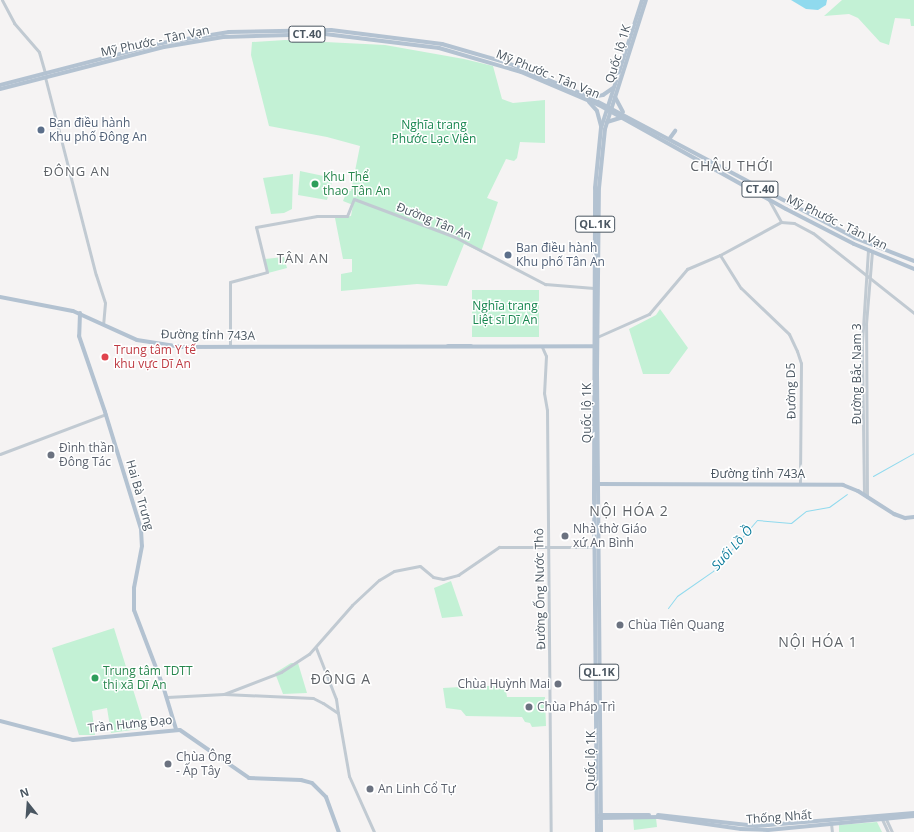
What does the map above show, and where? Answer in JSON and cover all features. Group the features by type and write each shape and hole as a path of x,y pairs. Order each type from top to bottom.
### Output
{"main road":[{"name":"Quốc lộ 1K","path":"601,832 596,547 595,346 599,188 609,109 642,0"},
{"name":"Quốc lộ 1K","path":"596,288 595,188 601,128 615,97 646,0"},
{"name":"Mỹ Phước - Tân Vạn","path":"0,85 203,40 276,34 325,34 400,41 468,55 521,72 588,99 670,138 778,199 855,238 914,261"},
{"name":"Mỹ Phước - Tân Vạn","path":"0,89 45,75"},
{"path":"601,128 598,114 588,99 603,95 615,86"},
{"path":"607,123 624,116 615,97"},
{"name":"Mỹ Phước - Tân Vạn","path":"624,116 774,203 870,250 914,269"},
{"path":"670,138 674,131"},
{"path":"774,203 778,199"},
{"name":"Đường tỉnh 743A","path":"0,297 80,313 147,343 184,347 595,346"},
{"name":"Hai Bà Trưng","path":"80,313 79,336 106,414 142,536 134,610 167,698 176,729"},
{"name":"Đường tỉnh 743A","path":"596,484 843,485 865,496 894,514 905,518 914,517"},
{"name":"Trần Hưng Đạo","path":"0,721 73,740 176,729 183,731 249,778 301,780 312,783 326,797 339,832"},
{"name":"Thống Nhất","path":"883,817 914,813"},
{"name":"Thống Nhất","path":"600,817 658,818 756,826 914,816"},
{"name":"Quốc lộ 1K","path":"597,832 600,817"}],"street":[{"path":"2,0 14,23 39,52 96,275 105,303 103,324"},
{"name":"Đường Tân An","path":"230,346 230,282 267,272 256,227 307,218 347,216 354,199 455,237 545,284 596,288"},
{"path":"769,200 781,222"},
{"path":"595,338 649,314 680,276 696,264 720,255 781,222 794,223 813,233 914,313"},
{"name":"Đường Bắc Nam 3","path":"865,496 861,394 865,275 870,250"},
{"name":"Đường Bắc Nam 3","path":"865,496 866,324 870,278 870,250"},
{"name":"Đường D5","path":"720,255 741,288 789,334 797,351 801,363 800,484"},
{"name":"Đường Ống Nước Thô","path":"542,347 546,356 544,393 547,410 551,832"},
{"path":"0,454 106,414"},
{"path":"224,694 281,672 316,648 348,609 379,580 394,571 420,566 433,577 443,579 458,575 495,548 596,547"},
{"path":"316,648 337,701 349,776 374,832"},
{"path":"246,686 249,695"},
{"path":"167,698 224,694 313,698 338,713"},
{"path":"328,706 337,701"},
{"path":"883,817 888,832"},
{"path":"883,817 892,832"},
{"path":"831,821 832,832"}],"green space":[{"path":"842,0 914,0 914,26 911,26 910,19 895,18 889,45 880,42 858,18 849,14 824,16"},
{"name":"Nghĩa trang Phước Lạc Viên","path":"285,40 385,45 464,59 493,66 502,99 513,103 545,100 545,143 520,142 517,158 514,161 506,159 487,198 498,202 481,252 464,244 447,286 417,284 341,291 341,274 352,272 352,259 343,259 335,218 351,216 353,205 343,201 347,191 351,191 360,146 327,137 269,126 251,55 252,42"},
{"name":"Khu Thể thao Tân An","path":"300,171 333,178 327,200 298,195"},
{"path":"293,174 292,209 284,213 271,214 263,178"},
{"path":"284,257 287,268 268,273 265,259"},
{"name":"Nghĩa trang Liệt sĩ Dĩ An","path":"472,290 539,290 539,337 472,337"},
{"path":"660,309 688,348 669,374 643,374 629,329 656,315"},
{"path":"451,581 463,616 442,618 434,588"},
{"name":"Trung tâm TDTT thị xã Dĩ An","path":"114,628 145,728 111,733 107,708 92,711 95,735 79,735 52,648"},
{"path":"291,663 298,663 307,693 283,694 275,673"},
{"path":"505,686 507,697 545,697 546,726 532,727 530,723 525,722 522,717 466,716 461,710 446,708 443,688"},
{"path":"633,817 656,818 657,827 634,830"},
{"path":"877,822 882,832 839,832 839,825"}],"water":[{"path":"791,0 827,0 826,5 818,10 806,9"}],"waterway":[{"name":"Suối Lồ Ồ","path":"873,476 914,453"},
{"name":"Suối Lồ Ồ","path":"668,608 677,596 713,571 757,520 791,523 806,511 829,507 847,494"}],"place":[{"name":"Ban điều hành Khu phố Đông An","path":"41,130"},
{"name":"Khu Thể thao Tân An","path":"315,184"},
{"name":"Ban điều hành Khu phố Tân An","path":"508,255"},
{"name":"Trung tâm Y tế khu vực Dĩ An","path":"105,357"},
{"name":"Đình thần Đông Tác","path":"51,455"},
{"name":"Nhà thờ Giáo xứ An Bình","path":"565,536"},
{"name":"Chùa Tiên Quang","path":"620,625"},
{"name":"Trung tâm TDTT thị xã Dĩ An","path":"95,678"},
{"name":"Chùa Huỳnh Mai","path":"558,684"},
{"name":"Chùa Pháp Trì","path":"529,707"},
{"name":"Chùa Ông - Ấp Tây","path":"168,764"},
{"name":"An Linh Cổ Tự","path":"370,789"}],"district":[{"name":"CHÂU THỚI","path":"732,166"},
{"name":"ĐÔNG AN","path":"77,171"},
{"name":"TÂN AN","path":"303,258"},
{"name":"NỘI HÓA 2","path":"629,511"},
{"name":"NỘI HÓA 1","path":"818,642"},
{"name":"ĐÔNG A","path":"341,679"}]}
